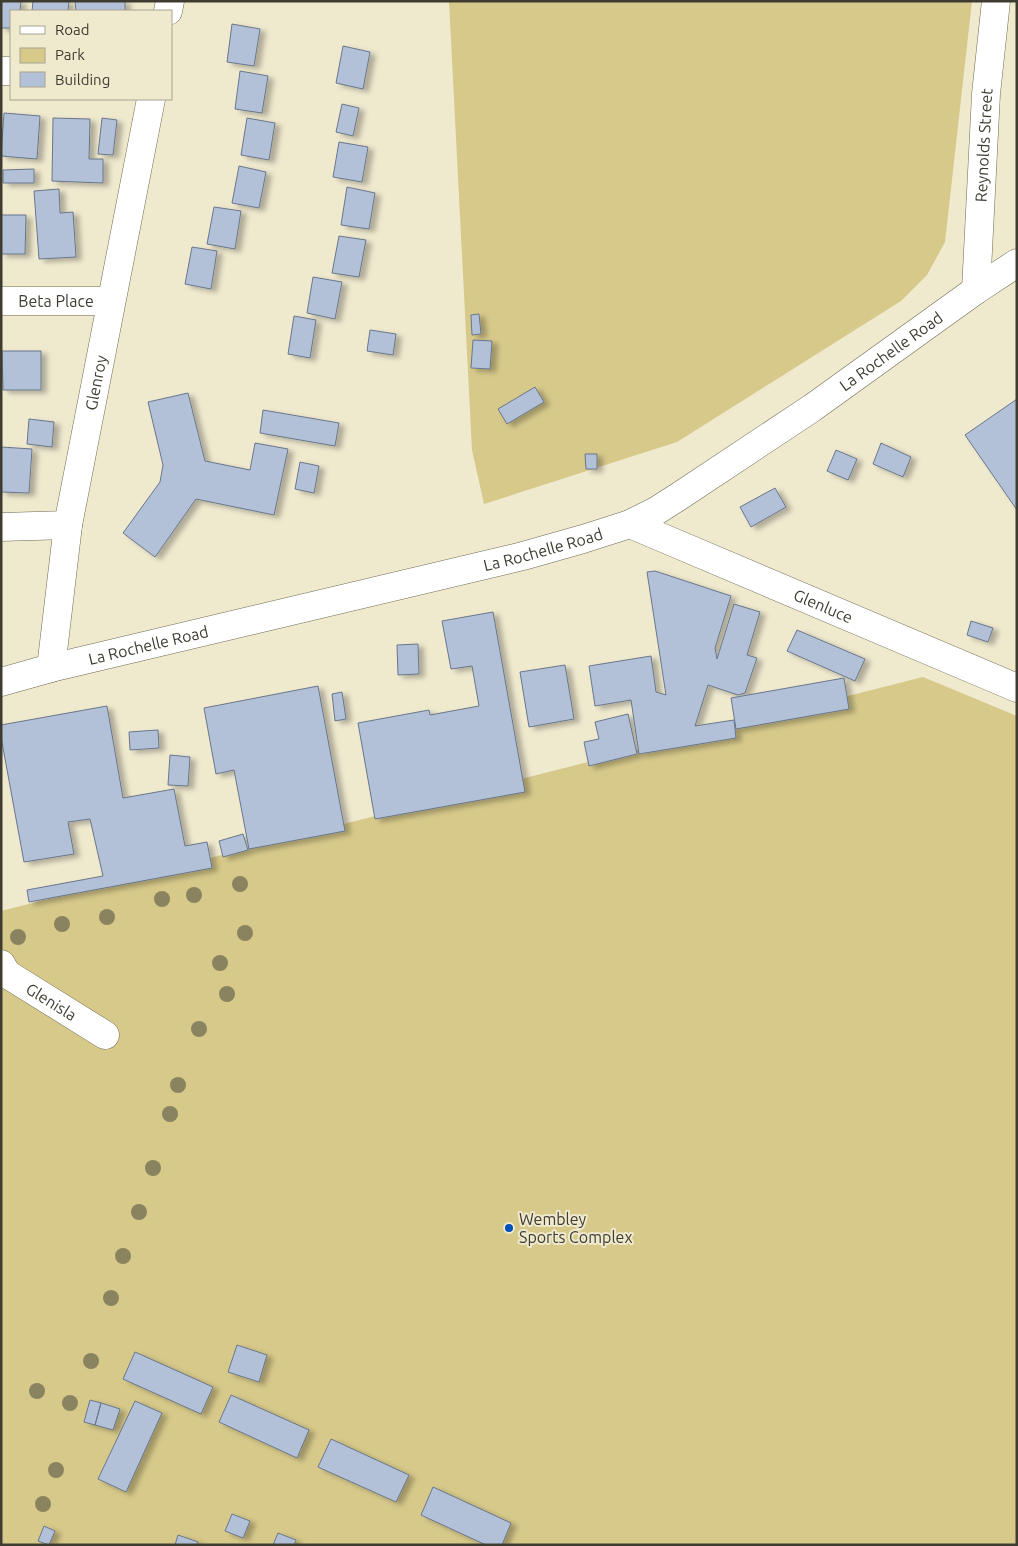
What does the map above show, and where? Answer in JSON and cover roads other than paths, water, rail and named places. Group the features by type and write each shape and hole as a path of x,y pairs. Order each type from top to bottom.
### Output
{"street":[{"name":"Reynolds Street","path":"976,290 986,94 996,1"},
{"name":"Glenroy","path":"51,668 68,524 151,100"},
{"name":"La Rochelle Road","path":"1,682 51,668 523,556 630,524 678,497 812,408 976,290 1017,263"},
{"name":"Beta Place","path":"1,301 111,301"},
{"path":"1,527 68,524"},
{"name":"Glenluce","path":"630,524 1017,688"},
{"name":"Glenisla","path":"1,964 8,974 105,1035"}],"place":[{"name":"Wembley Sports Complex","path":"509,1228"}]}
